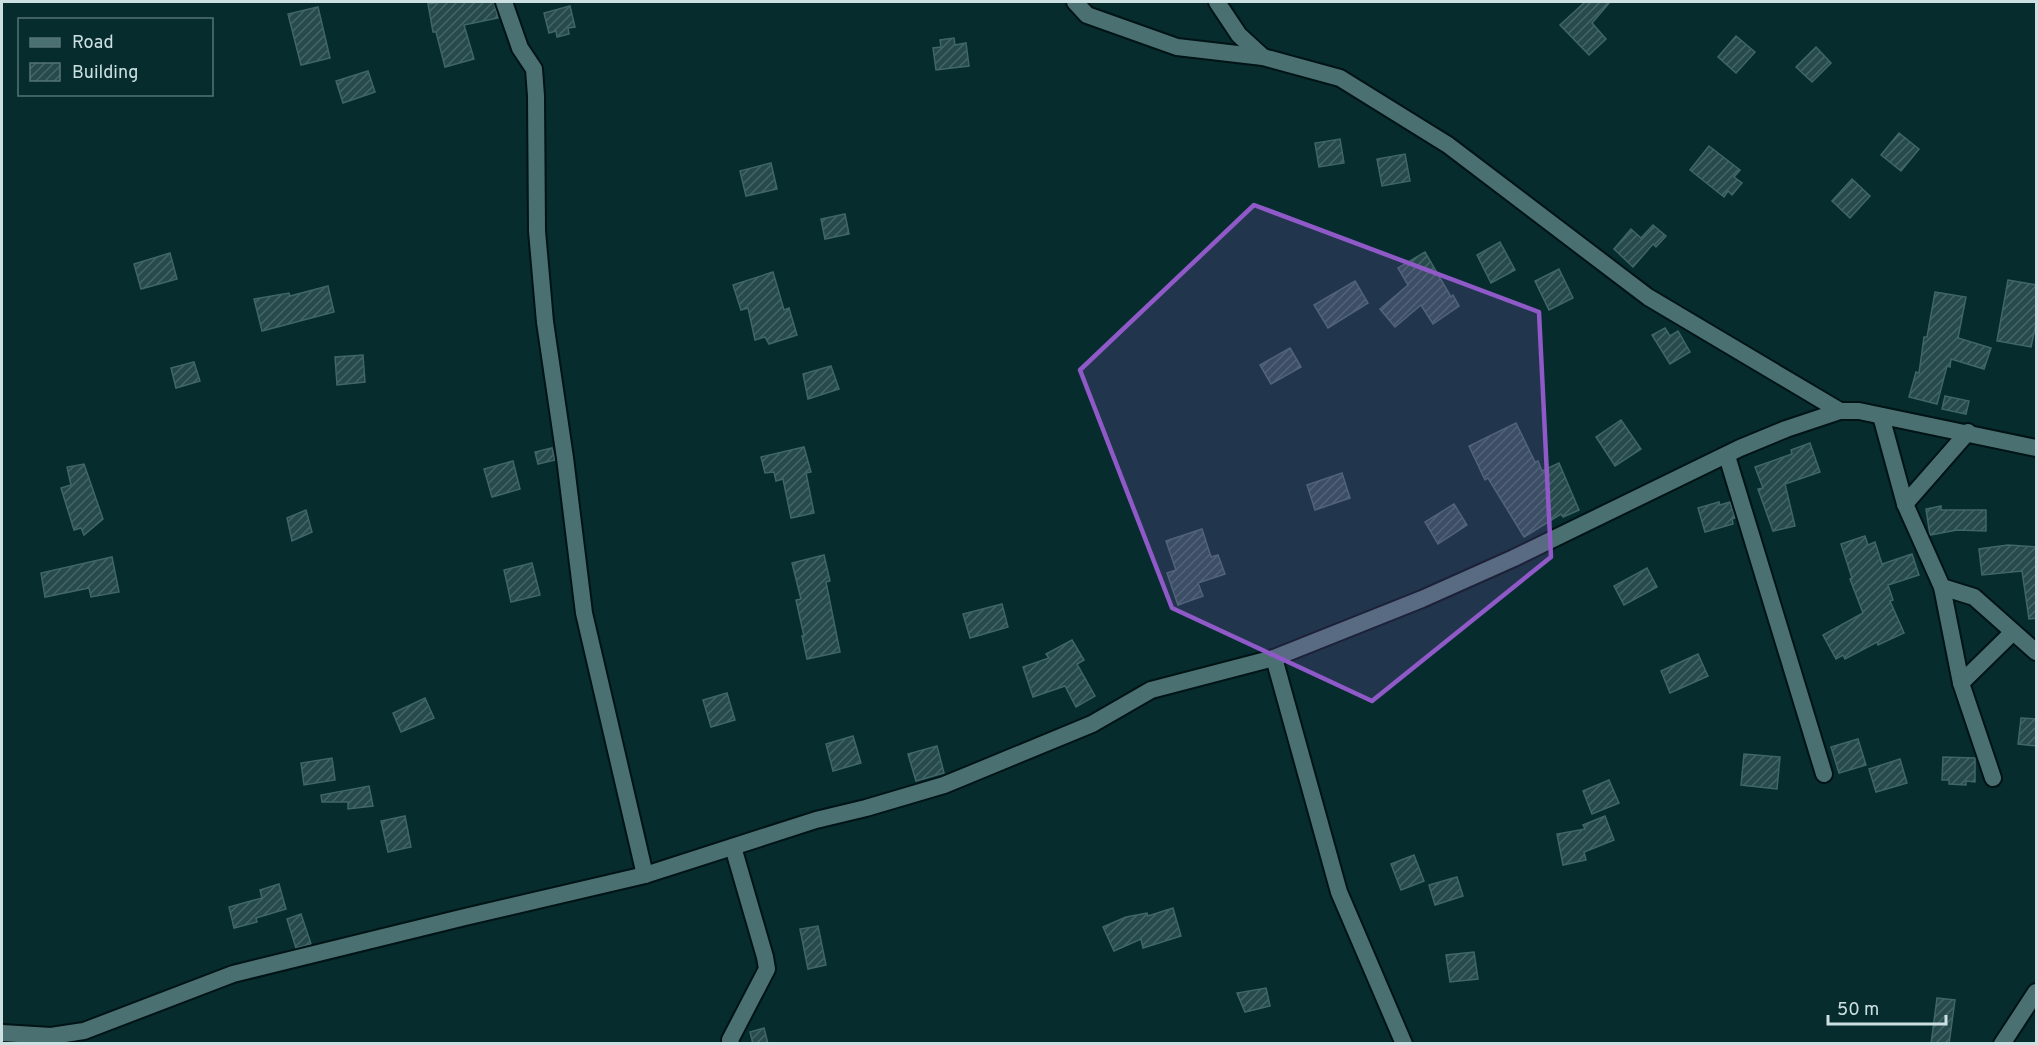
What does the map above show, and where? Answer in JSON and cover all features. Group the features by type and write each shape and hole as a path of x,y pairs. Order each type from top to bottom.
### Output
{"street":[{"path":"504,2 520,48 534,69 537,231 545,322 584,613 645,875"},
{"path":"1075,2 1087,15 1177,46 1263,57 1340,78 1448,145 1648,297 1840,411"},
{"path":"1217,2 1239,35 1263,57"},
{"path":"2,1033 51,1036 84,1031 233,974 645,875 816,820 944,785 1092,724 1151,690 1275,658 1422,599 1504,563 1740,448 1786,429 1840,411 1859,411 2037,447"},
{"path":"1881,416 1905,504 1942,587 1961,683 1993,778"},
{"path":"1905,504 1968,432"},
{"path":"1727,456 1824,774"},
{"path":"1942,587 1974,597 2037,652"},
{"path":"1961,683 2013,632"},
{"path":"1275,658 1339,892 1404,1044"},
{"path":"731,1044 730,1040 767,969 733,847"},
{"path":"2002,1044 2037,992"}],"highlighted area":[{"path":"1254,205 1539,312 1551,557 1372,701 1172,608 1080,370"}],"building":[{"path":"494,2 498,18 464,25 474,59 445,67 436,32 433,32 428,4"},
{"path":"1585,2 1610,2 1592,23 1606,39 1589,55 1560,25"},
{"path":"570,6 575,27 568,28 569,34 557,37 556,31 549,33 544,13"},
{"path":"318,7 330,58 301,65 288,14"},
{"path":"1736,36 1755,52 1736,73 1718,57"},
{"path":"954,38 955,45 966,43 969,66 936,70 933,48 941,47 940,40"},
{"path":"1816,47 1831,63 1812,82 1796,67"},
{"path":"368,71 375,92 343,103 336,81"},
{"path":"1899,133 1919,149 1901,171 1881,155"},
{"path":"1340,139 1344,163 1319,167 1315,143"},
{"path":"1709,146 1740,170 1734,177 1742,183 1732,195 1728,191 1724,197 1690,170"},
{"path":"1405,154 1410,181 1382,186 1377,159"},
{"path":"771,163 777,189 746,196 740,171"},
{"path":"1852,179 1870,196 1850,218 1832,201"},
{"path":"845,214 849,234 825,239 821,219"},
{"path":"1653,225 1666,236 1656,247 1653,244 1633,267 1614,249 1631,229 1641,238"},
{"path":"1500,242 1515,270 1491,283 1477,255"},
{"path":"1425,252 1451,297 1453,295 1459,306 1433,324 1421,305 1395,327 1380,309 1408,285 1398,268"},
{"path":"170,253 177,279 141,289 134,264"},
{"path":"1559,269 1573,298 1549,310 1535,281"},
{"path":"773,272 784,310 789,308 797,335 769,344 765,337 755,340 748,308 741,310 733,285"},
{"path":"2008,280 2037,285 2037,319 2031,347 1997,341"},
{"path":"1355,281 1368,303 1328,328 1314,305"},
{"path":"328,286 334,312 262,331 254,299 289,293 290,296"},
{"path":"1935,292 1966,297 1958,338 1991,348 1984,369 1951,359 1937,404 1909,397 1916,372 1919,373 1924,337 1927,337"},
{"path":"1665,328 1670,336 1678,331 1690,352 1670,364 1652,335"},
{"path":"1290,348 1301,367 1271,384 1260,365"},
{"path":"363,355 365,382 337,385 335,357"},
{"path":"194,362 200,381 176,388 171,368"},
{"path":"831,366 839,389 808,399 803,374"},
{"path":"1945,396 1969,401 1966,414 1942,409"},
{"path":"1621,420 1641,449 1615,466 1596,437"},
{"path":"1516,423 1535,462 1538,461 1542,471 1559,463 1579,510 1563,517 1561,514 1524,537 1488,478 1485,480 1469,446"},
{"path":"1810,443 1820,472 1785,484 1795,526 1773,531 1758,489 1763,488 1755,467 1792,454 1791,450"},
{"path":"804,447 811,472 806,473 814,513 791,518 783,479 776,481 774,472 765,473 761,457"},
{"path":"552,448 555,460 538,464 535,452"},
{"path":"513,461 520,489 492,497 484,469"},
{"path":"84,464 103,519 84,535 81,528 74,530 61,488 71,485 67,467"},
{"path":"1342,473 1350,498 1315,510 1307,485"},
{"path":"1719,502 1720,505 1730,502 1735,518 1732,519 1733,524 1705,532 1698,508"},
{"path":"1454,504 1467,525 1438,544 1425,522"},
{"path":"1941,506 1941,510 1986,510 1986,531 1957,530 1930,535 1926,509"},
{"path":"306,510 312,532 292,541 287,518"},
{"path":"1202,529 1211,557 1218,555 1225,574 1198,583 1203,596 1178,605 1167,573 1176,570 1166,541"},
{"path":"1865,536 1868,545 1875,542 1882,564 1912,554 1919,575 1888,585 1893,600 1890,601 1904,633 1878,645 1877,642 1845,659 1843,655 1836,659 1823,635 1863,613 1850,579 1852,578 1841,544"},
{"path":"2008,545 2037,547 2037,618 2029,619 2022,571 1982,575 1979,549"},
{"path":"824,555 830,581 826,582 840,652 807,659 796,600 801,599 792,563"},
{"path":"112,557 119,592 91,597 89,588 45,597 41,573"},
{"path":"532,563 540,595 511,602 504,570"},
{"path":"1647,568 1657,587 1624,605 1614,586"},
{"path":"1002,604 1008,627 970,638 963,614"},
{"path":"1072,640 1084,660 1077,664 1095,696 1076,707 1065,686 1033,697 1023,667 1049,658 1046,654"},
{"path":"1698,654 1708,676 1670,693 1661,671"},
{"path":"727,693 735,720 711,727 703,700"},
{"path":"425,698 434,718 401,732 393,713"},
{"path":"2021,718 2037,719 2037,746 2018,744"},
{"path":"853,736 861,763 833,771 826,744"},
{"path":"1858,739 1866,765 1839,773 1831,747"},
{"path":"937,746 944,773 916,781 908,754"},
{"path":"1744,754 1780,757 1777,789 1741,785"},
{"path":"1943,757 1975,758 1975,782 1966,781 1966,785 1949,784 1949,780 1942,780"},
{"path":"332,758 335,780 304,785 301,763"},
{"path":"1900,759 1907,783 1876,792 1869,769"},
{"path":"1609,780 1619,803 1592,814 1583,791"},
{"path":"369,786 373,806 348,809 348,802 322,802 321,795"},
{"path":"405,816 411,847 388,852 381,821"},
{"path":"1605,816 1614,840 1584,852 1586,860 1563,865 1557,834 1585,829 1583,825"},
{"path":"1414,855 1424,881 1401,890 1391,864"},
{"path":"1457,877 1463,896 1435,905 1429,885"},
{"path":"279,884 286,909 256,918 257,922 234,928 229,907 262,898 260,890"},
{"path":"1173,908 1181,936 1143,948 1141,939 1114,951 1103,927 1126,917 1147,913 1148,916"},
{"path":"301,914 311,944 296,948 287,919"},
{"path":"818,926 826,965 808,969 800,929"},
{"path":"1474,952 1478,979 1450,982 1446,955"},
{"path":"1266,988 1270,1006 1245,1012 1237,993"},
{"path":"1937,998 1955,1000 1949,1044 1931,1044"},
{"path":"764,1028 768,1044 753,1044 750,1032"}]}
